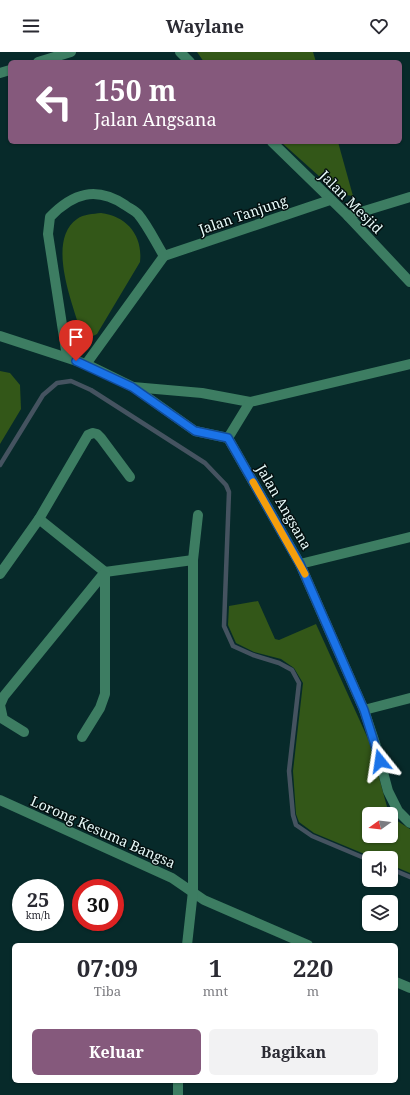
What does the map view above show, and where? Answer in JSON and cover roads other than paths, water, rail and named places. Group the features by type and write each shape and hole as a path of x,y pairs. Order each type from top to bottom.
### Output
{"street":[{"path":"45,60 71,52"},
{"path":"180,52 188,60"},
{"name":"Jalan Mesjid","path":"274,144 348,216 410,282"},
{"path":"67,357 48,234 50,216 62,204 80,195 98,194 117,200 138,214 164,256 86,364"},
{"path":"348,216 410,198"},
{"name":"Jalan Tanjung","path":"164,256 330,200"},
{"path":"0,336 86,364 132,387 195,431 228,438 250,402"},
{"path":"132,387 202,393 250,402 410,364"},
{"path":"0,574 39,519 88,435 93,433 98,434 102,438 130,477"},
{"name":"Jalan Angsana","path":"228,438 300,564 364,710 376,746 388,792 398,811 410,822"},
{"path":"187,943 193,891 193,560 198,515"},
{"path":"39,519 105,572"},
{"path":"300,564 410,537"},
{"path":"24,732 3,719 0,705 4,696 105,572 193,560"},
{"path":"82,737 100,708 105,694 105,572"},
{"path":"364,710 410,698"},
{"name":"Lorong Kesuma Bangsa","path":"0,800 172,878 204,900 303,943"},
{"path":"398,983 410,988"},
{"path":"178,1083 178,1095"}],"waterway":[{"path":"0,465 43,395 57,383 71,381 91,390 205,463 226,485 229,492 224,626 233,646 253,655 279,663 292,670 299,683 289,771 293,815 296,825 312,836 362,857"},
{"path":"398,872 410,877"}]}
